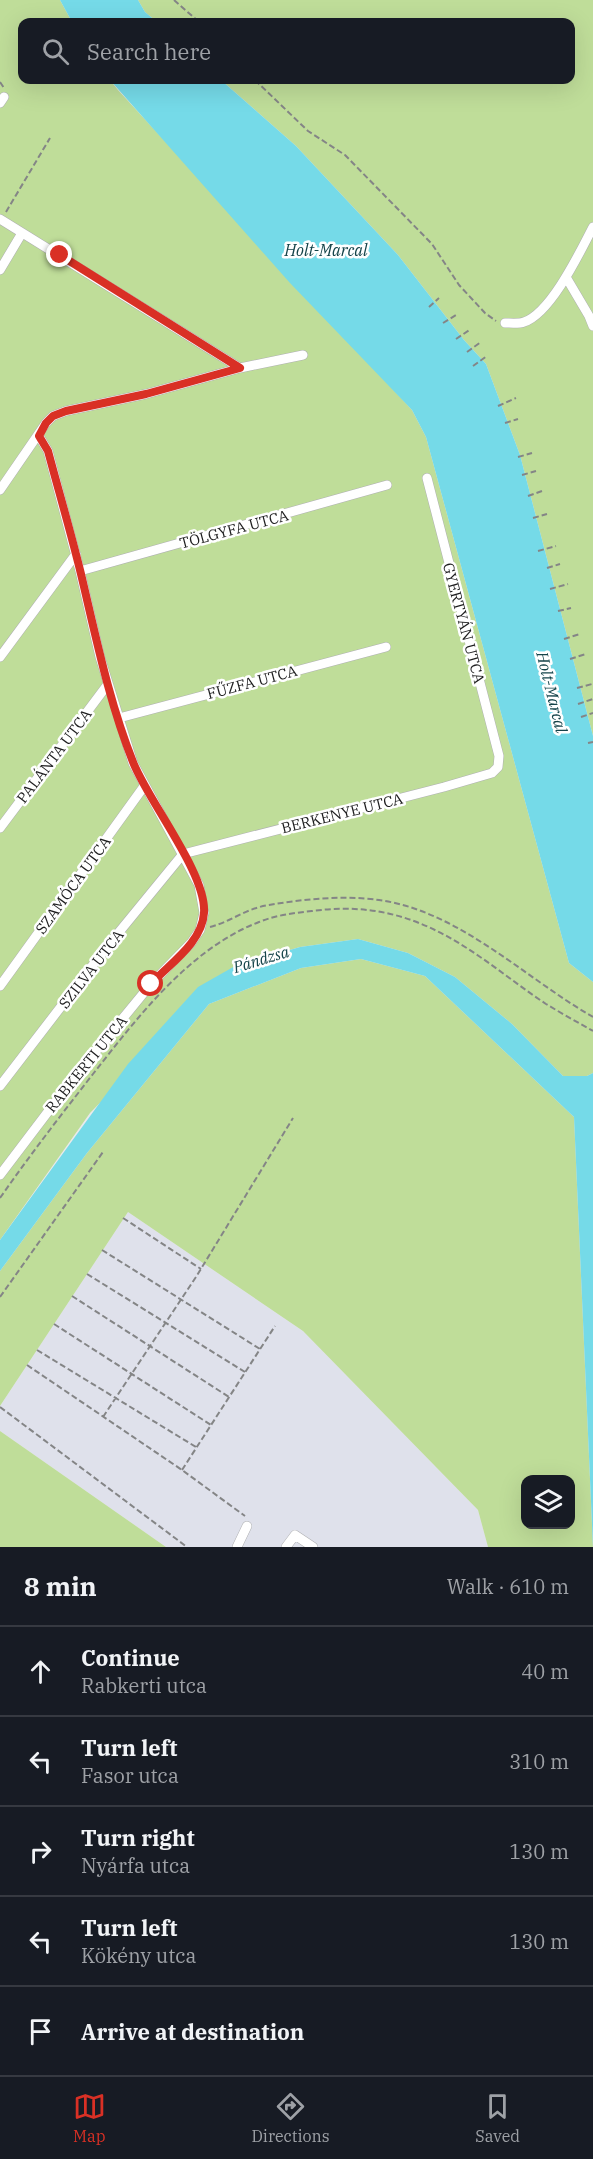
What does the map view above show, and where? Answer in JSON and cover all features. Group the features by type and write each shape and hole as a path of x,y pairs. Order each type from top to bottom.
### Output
{"street":[{"path":"0,219 240,368"},
{"path":"505,323 524,322 540,311 566,277 593,227"},
{"path":"0,270 22,233"},
{"path":"566,277 591,315 593,326"},
{"path":"0,490 53,416 66,411 146,394 240,368 303,355"},
{"path":"39,436 48,451 108,684 133,764 199,885 204,913 200,930"},
{"name":"GYERTYÁN UTCA","path":"426,478 499,756 498,767"},
{"name":"TÖLGYFA UTCA","path":"80,571 387,485"},
{"path":"0,657 76,555"},
{"name":"FŰZFA UTCA","path":"119,718 386,647"},
{"name":"PALÁNTA UTCA","path":"0,828 108,684"},
{"name":"BERKENYE UTCA","path":"183,854 444,787 492,773 498,767"},
{"name":"SZAMÓCA UTCA","path":"0,986 145,785"},
{"name":"SZILVA UTCA","path":"0,1086 106,948 183,854"},
{"name":"RABKERTI UTCA","path":"0,1175 69,1084 136,1002 166,967 191,943 200,930"},
{"path":"237,1547 247,1526"},
{"path":"286,1547 295,1535 313,1547"}],"path":[{"path":"174,0 194,18"},
{"path":"259,84 308,131 345,155 432,244 459,285 485,313 496,321 505,323"},
{"path":"0,219 50,138"},
{"path":"429,307 439,298"},
{"path":"443,323 456,315"},
{"path":"456,339 471,329"},
{"path":"467,352 481,342"},
{"path":"473,366 488,356"},
{"path":"498,406 516,398"},
{"path":"505,423 518,418"},
{"path":"518,457 532,453"},
{"path":"522,475 536,471"},
{"path":"528,496 542,491"},
{"path":"533,518 547,514"},
{"path":"538,551 556,546"},
{"path":"547,568 560,564"},
{"path":"550,589 568,584"},
{"path":"558,611 571,608"},
{"path":"564,639 580,634"},
{"path":"570,659 586,654"},
{"path":"577,688 592,684"},
{"path":"578,704 593,699"},
{"path":"581,717 593,713"},
{"path":"588,743 593,742"},
{"path":"200,930 214,927 243,912 268,905 328,899 378,900 427,914 472,936 563,1000 593,1017"},
{"path":"0,1198 118,1042 164,991 202,956 224,940 244,928 278,916 326,909 368,909 394,914 422,924 465,947 546,1004 593,1031"},
{"path":"104,1417 201,1269 293,1118"},
{"path":"0,1297 103,1152"},
{"path":"123,1218 201,1269"},
{"path":"102,1251 260,1349"},
{"path":"87,1274 245,1372"},
{"path":"72,1296 229,1397"},
{"path":"54,1324 211,1425"},
{"path":"182,1470 275,1326"},
{"path":"37,1350 196,1447"},
{"path":"27,1365 182,1470 247,1518 247,1526"},
{"path":"0,1407 187,1547"}],"shaded area":[{"path":"128,1212 303,1331 478,1510 488,1547 166,1547 0,1431 0,1406"}],"green space":[{"path":"0,0 60,0 70,18 18,18 18,84 113,84 412,410 426,437 569,963 593,982 593,1073 587,1076 563,1076 512,1024 455,977 408,953 358,939 300,947 235,966 90,1113 0,1240"},
{"path":"138,0 593,0 593,736 520,455 486,364 464,340 398,255 296,146 226,84 575,84 575,18 152,18 145,12"},
{"path":"361,959 425,976 574,1117 593,1547 488,1547 478,1510 303,1331 128,1212 0,1406 0,1271 87,1153 209,1004 301,968"},
{"path":"0,1431 166,1547 0,1547"}],"water":[{"path":"60,0 138,0 145,12 152,18 70,18"},
{"name":"Holt-Marcal","path":"114,84 226,84 296,146 398,255 464,340 486,364 520,455 593,736 593,982 569,963 426,437 412,410 290,283"},
{"name":"Pándzsa","path":"358,939 408,953 455,977 512,1024 563,1076 587,1076 593,1073 593,1547 574,1117 425,976 361,959 301,968 209,1004 87,1153 0,1271 0,1240 128,1064 198,987 235,966 300,947"}],"route":[{"path":"60,255 240,368 146,394 66,411 53,416 39,436 48,451 100,657 133,764 199,885 203,900 204,913 200,930 191,943 151,984"}]}
